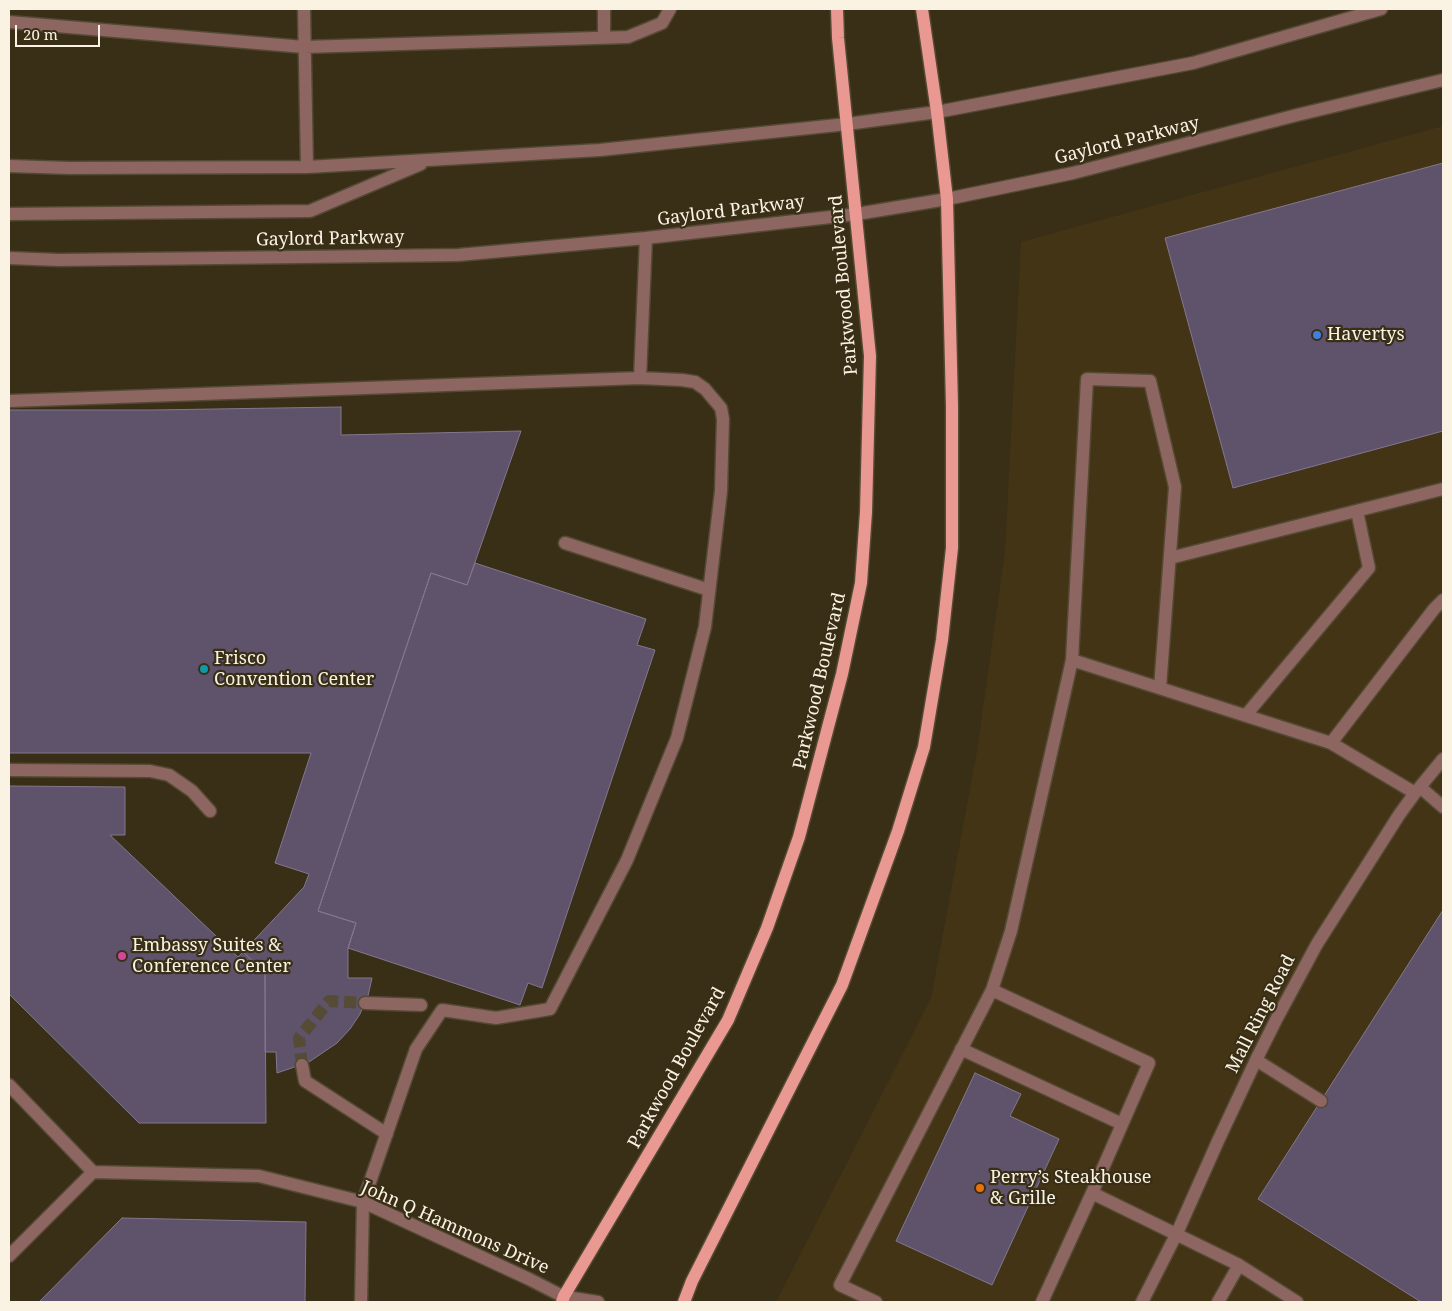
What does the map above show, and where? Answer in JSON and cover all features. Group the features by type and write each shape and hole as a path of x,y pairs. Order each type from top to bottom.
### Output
{"main road":[{"name":"Parkwood Boulevard","path":"567,1300 728,1020 767,928 802,827 842,674 861,583 866,512 870,356 838,38 837,9"},
{"path":"684,1302 696,1272 842,985 898,831 924,747 942,640 952,548 952,406 947,199 922,9"}],"street":[{"path":"304,9 307,167"},
{"path":"604,9 604,37"},
{"path":"9,22 304,47 628,36 662,23 670,9"},
{"path":"9,166 69,168 307,167 600,150 847,124 937,112 1193,63 1342,14 1381,9"},
{"name":"Gaylord Parkway","path":"9,258 59,260 458,255 646,238 857,214 947,199 1073,173 1297,115 1443,80"},
{"path":"9,214 310,211 430,160"},
{"path":"640,378 646,238"},
{"path":"9,401 640,378 695,382 705,389 721,408 723,419 721,491 705,627 677,738 627,860 550,1009 496,1018 442,1010 416,1049 363,1202 361,1302"},
{"path":"876,1302 840,1285 992,990 1011,930 1072,660 1087,379 1150,381 1175,487 1160,688"},
{"path":"1170,558 1443,489"},
{"path":"1246,715 1369,568 1357,511"},
{"path":"565,543 709,590"},
{"path":"1330,742 1443,600"},
{"path":"1072,660 1330,742 1417,790 1443,807"},
{"name":"Mall Ring Road","path":"1142,1302 1177,1233 1256,1060 1317,944 1399,815 1443,759"},
{"path":"9,770 150,771 169,775 192,791 210,810"},
{"path":"992,990 1149,1063 1042,1302"},
{"path":"365,1003 421,1005"},
{"path":"961,1049 1122,1124"},
{"path":"1256,1060 1322,1101"},
{"path":"302,1065 305,1080 387,1134"},
{"path":"9,1085 93,1172 9,1256"},
{"name":"John Q Hammons Drive","path":"93,1172 259,1176 363,1202 567,1300 598,1302"},
{"path":"1092,1193 1239,1265 1297,1302"},
{"path":"1218,1302 1239,1265"}],"shaded area":[{"path":"1443,126 1443,1302 776,1302 931,998 977,751 1005,552 1021,242"}],"building":[{"name":"Havertys","path":"1443,163 1443,431 1233,488 1165,238"},
{"name":"Frisco Convention Center","path":"341,407 341,435 521,431 467,585 431,573 318,911 356,923 348,948 348,978 372,978 368,996 360,1014 337,1043 309,1062 277,1073 276,1052 265,1052 265,973 243,952 304,887 309,874 275,863 311,753 9,753 9,410"},
{"path":"475,563 646,619 637,645 655,650 542,988 528,983 520,1005 348,948 356,923 318,911 431,573 467,585"},
{"name":"Embassy Suites & Conference Center","path":"9,786 125,787 125,835 110,835 238,957 243,952 265,973 266,1123 139,1123 9,994"},
{"path":"1443,910 1443,1302 1421,1302 1258,1199"},
{"path":"975,1073 1021,1094 1010,1116 1059,1139 992,1285 896,1241"},
{"path":"122,1218 306,1222 305,1302 39,1302"}],"tunnel":[{"path":"302,1065 299,1038 329,1001 365,1003"}],"place":[{"name":"Havertys","path":"1317,335"},
{"name":"Frisco Convention Center","path":"204,669"},
{"name":"Embassy Suites & Conference Center","path":"122,956"},
{"name":"Perry’s Steakhouse & Grille","path":"980,1188"}]}
